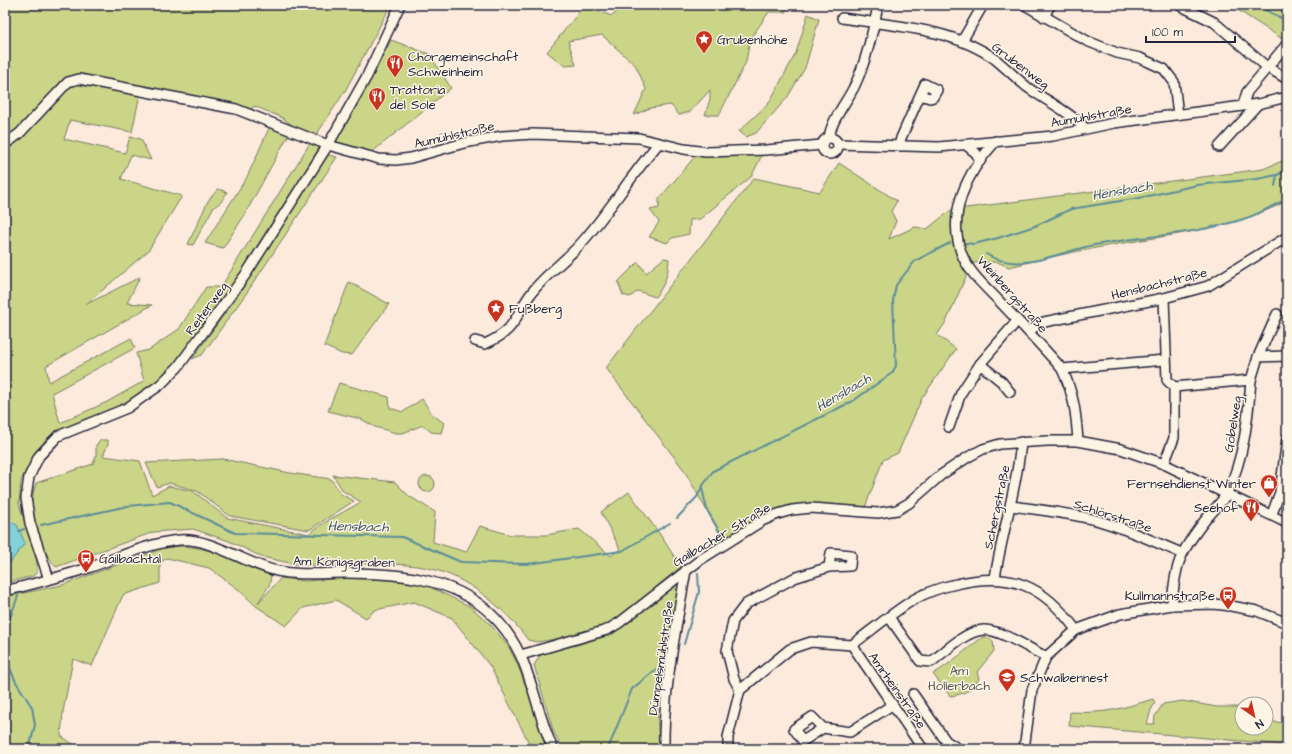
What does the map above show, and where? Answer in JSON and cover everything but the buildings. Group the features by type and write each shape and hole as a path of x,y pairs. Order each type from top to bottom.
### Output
{"street":[{"name":"Reiterweg","path":"49,579 30,523 26,498 29,477 39,456 58,436 127,408 160,385 178,367 246,274 328,145 367,76 400,5"},
{"path":"829,138 835,140 838,144 836,152 830,154 823,151 822,145 824,141 829,138 833,126 856,84 875,23 878,5"},
{"path":"962,41 983,5"},
{"path":"1025,5 1086,41 1117,53 1140,58 1164,69 1174,82 1178,115"},
{"path":"1044,16 1050,5"},
{"path":"1179,5 1214,22 1268,67 1287,79"},
{"name":"Grubenweg","path":"842,18 907,27 962,41 994,58 1027,87 1072,117 1084,128"},
{"path":"1243,105 1247,92 1287,44"},
{"name":"Aumühlstraße","path":"5,144 18,134 68,82 79,80 236,109 328,145 379,159 396,160 411,158 464,143 502,136 533,134 631,138 706,152 766,150 822,145"},
{"path":"899,146 920,95"},
{"name":"Aumühlstraße","path":"838,144 940,147 1053,136 1084,128 1258,104 1287,97"},
{"path":"1220,147 1258,104"},
{"name":"Weinbergstraße","path":"996,141 968,178 960,195 957,216 958,236 962,252 973,273 1062,369 1075,406 1078,441"},
{"path":"475,341 485,344 507,332 532,291 550,272 580,245 596,227 635,172 659,143"},
{"path":"966,145 976,153 980,161"},
{"name":"Hensbachstraße","path":"1029,332 1038,324 1044,322 1164,298 1208,286 1287,237"},
{"path":"1164,298 1165,360 1167,380 1174,387 1174,438 1164,464"},
{"name":"Göbelweg","path":"1226,494 1242,454 1249,413 1251,380 1258,357 1277,314"},
{"path":"949,427 961,393 980,364 1018,321"},
{"path":"1258,357 1287,356"},
{"path":"1062,369 1165,360"},
{"path":"980,364 1002,382 1010,392"},
{"path":"1174,387 1251,380"},
{"path":"1282,519 1280,492 1287,438"},
{"name":"Gailbacher Straße","path":"521,655 577,640 607,630 619,624 686,570 713,551 778,514 792,510 810,508 886,513 909,503 942,475 968,457 994,446 1021,442 1078,441 1121,449 1164,464 1282,519"},
{"name":"Schergstraße","path":"995,578 1001,542 1018,473 1021,442"},
{"path":"1172,605 1174,582 1181,553 1226,494"},
{"name":"Schlörstraße","path":"1011,506 1064,513 1097,521 1141,536 1181,553"},
{"name":"Am Königsgraben","path":"5,591 88,568 167,541 182,540 194,541 234,554 259,567 280,572 306,575 346,573 403,576 436,583 464,595 489,612 507,632 521,655 546,733 553,749"},
{"path":"740,690 734,679 727,651 733,621 746,604 794,578 829,567"},
{"name":"Dümpelsmühlstraße","path":"664,749 664,717 668,683 686,570"},
{"path":"728,749 728,737 740,690 790,649 811,642 852,645 914,600 947,586 971,580 995,578 1026,585 1046,597 1063,612 1076,630"},
{"path":"1024,749 1032,690 1046,657 1076,630 1120,614 1172,605 1214,604 1231,606 1258,611 1287,623"},
{"path":"889,618 920,661 930,662 968,635 984,629 1003,634 1046,657"},
{"name":"Amrheinstraße","path":"852,645 892,706 923,749"},
{"path":"913,694 946,740 954,748 959,749"},
{"path":"822,728 850,732 892,706"}],"green space":[{"path":"5,5 391,5 345,91 315,137 296,128 281,117 254,106 250,111 64,78 21,127 5,140"},
{"path":"624,5 789,5 785,12 769,12 750,39 746,62 719,115 705,115 710,99 710,90 690,112 679,115 671,105 650,108 634,115 646,89 636,66 602,35 568,41 576,65 565,66 547,52 584,6 612,16"},
{"path":"1230,5 1287,5 1287,42"},
{"path":"808,14 819,19 805,68 787,98 756,133 746,137 739,131 769,103 796,53"},
{"path":"391,40 429,54 451,88 371,153 334,143 357,105"},
{"path":"81,83 140,94 132,132 70,120 64,139 125,153 130,137 141,139 151,160 131,155 121,179 182,196 148,251 85,305 140,277 127,303 152,305 46,366 49,382 131,338 135,348 52,393 60,423 107,402 144,381 136,353 149,350 179,329 206,287 221,287 310,143 320,147 244,269 179,362 155,383 125,404 47,438 33,456 21,481 19,504 37,561 37,572 33,576 5,583 5,144 11,147 42,116 65,89"},
{"path":"270,126 289,134 244,216 223,248 205,243 247,177"},
{"path":"763,153 751,177 700,219 690,220 689,234 672,238 667,243 649,237 659,222 650,210 659,208 659,199 697,154"},
{"path":"328,155 337,157 248,291 202,355 192,359 241,291"},
{"path":"1287,159 1287,201 1242,219 1220,226 1196,231 1078,251 1009,267 997,262 972,263 946,322 937,335 956,349 922,398 898,453 883,460 864,510 811,505 724,541 684,470 606,368 754,178 820,192 839,163 897,201 891,211 896,221 889,239 915,227 927,229 951,210 1263,169"},
{"path":"218,189 227,192 221,202 213,208 193,245 188,244 208,201"},
{"path":"664,258 669,259 667,275 664,284 655,297 638,291 630,297 623,295 618,282 638,262 646,273"},
{"path":"349,282 389,304 352,355 342,354 324,346"},
{"path":"339,383 389,397 390,408 403,412 422,399 432,414 444,423 441,433 431,432 423,425 403,433 396,433 375,427 361,419 328,411"},
{"path":"101,440 108,440 103,456 140,461 152,495 169,486 193,491 227,518 309,534 322,524 361,502 343,491 333,475 395,482 409,496 435,512 433,542 466,552 480,526 511,535 546,535 579,529 611,556 620,549 601,512 629,492 661,536 681,567 635,606 606,626 590,632 537,642 528,640 510,618 476,589 463,581 436,570 386,564 299,565 262,557 229,541 193,529 154,532 56,567 39,539 32,515 32,501 36,483 93,464 96,456 96,445"},
{"path":"223,459 290,473 331,479 341,494 354,501 309,530 230,516 197,491 170,483 157,487 146,463"},
{"path":"427,476 434,481 435,484 430,491 427,492 420,487 419,484 424,477"},
{"path":"180,546 214,552 271,575 270,584 258,603 281,578 305,581 344,578 391,580 426,585 471,607 491,625 508,646 517,663 549,749 532,749 490,666 452,618 414,602 375,610 366,618 336,600 303,608 286,626 256,606 238,589 209,568 167,558 160,563 160,583 123,595 92,666 73,659 63,712 61,736 80,749 5,749 5,597 62,585 164,548"},
{"path":"675,587 679,593 657,706 659,749 562,749 553,730 534,665 542,653 577,645 613,634 667,589"},
{"name":"Am Hollerbach","path":"983,637 987,637 993,641 994,651 977,672 979,679 967,691 950,696 933,674"},
{"path":"1153,699 1155,703 1151,710 1147,724 1154,724 1155,716 1163,704 1182,701 1217,707 1234,707 1234,736 1274,736 1274,722 1287,723 1287,745 1069,726 1070,712 1093,712 1131,706"}],"water":[{"path":"5,519 17,525 25,543 9,564 5,564"}],"waterway":[{"path":"1256,5 1287,21"},
{"name":"Hensbach","path":"965,243 974,244 998,238 1035,226 1071,209 1139,198 1197,185 1257,179 1277,175 1287,170"},
{"path":"1275,186 1277,175"},
{"path":"986,254 999,260 1012,262 1040,260 1095,245 1210,228 1251,216 1281,202"},
{"name":"Hensbach","path":"677,518 697,497 713,471 853,401 892,373 896,366 893,301 896,285 915,261 950,243"},
{"path":"702,488 707,510 721,534 720,540"},
{"name":"Hensbach","path":"41,525 128,506 170,502 235,533 402,537 461,562 527,564 622,551 670,523"},
{"name":"Hensbach","path":"19,531 24,529"},
{"path":"684,644 699,592 698,573"},
{"path":"18,596 5,632 8,664 16,682 32,707 35,725 29,749"},
{"path":"608,749 632,689 665,662"}],"place":[{"name":"Grubenhöhe","path":"704,54"},
{"name":"Chorgemeinschaft Schweinheim","path":"395,78"},
{"name":"Trattoria del Sole","path":"377,111"},
{"name":"Fußberg","path":"496,323"},
{"name":"Fernsehdienst Winter","path":"1269,498"},
{"name":"Seehof","path":"1251,522"},
{"name":"Gailbachtal","path":"86,573"},
{"name":"Kullmannstraße","path":"1228,610"},
{"name":"Schwalbennest","path":"1007,692"}]}
